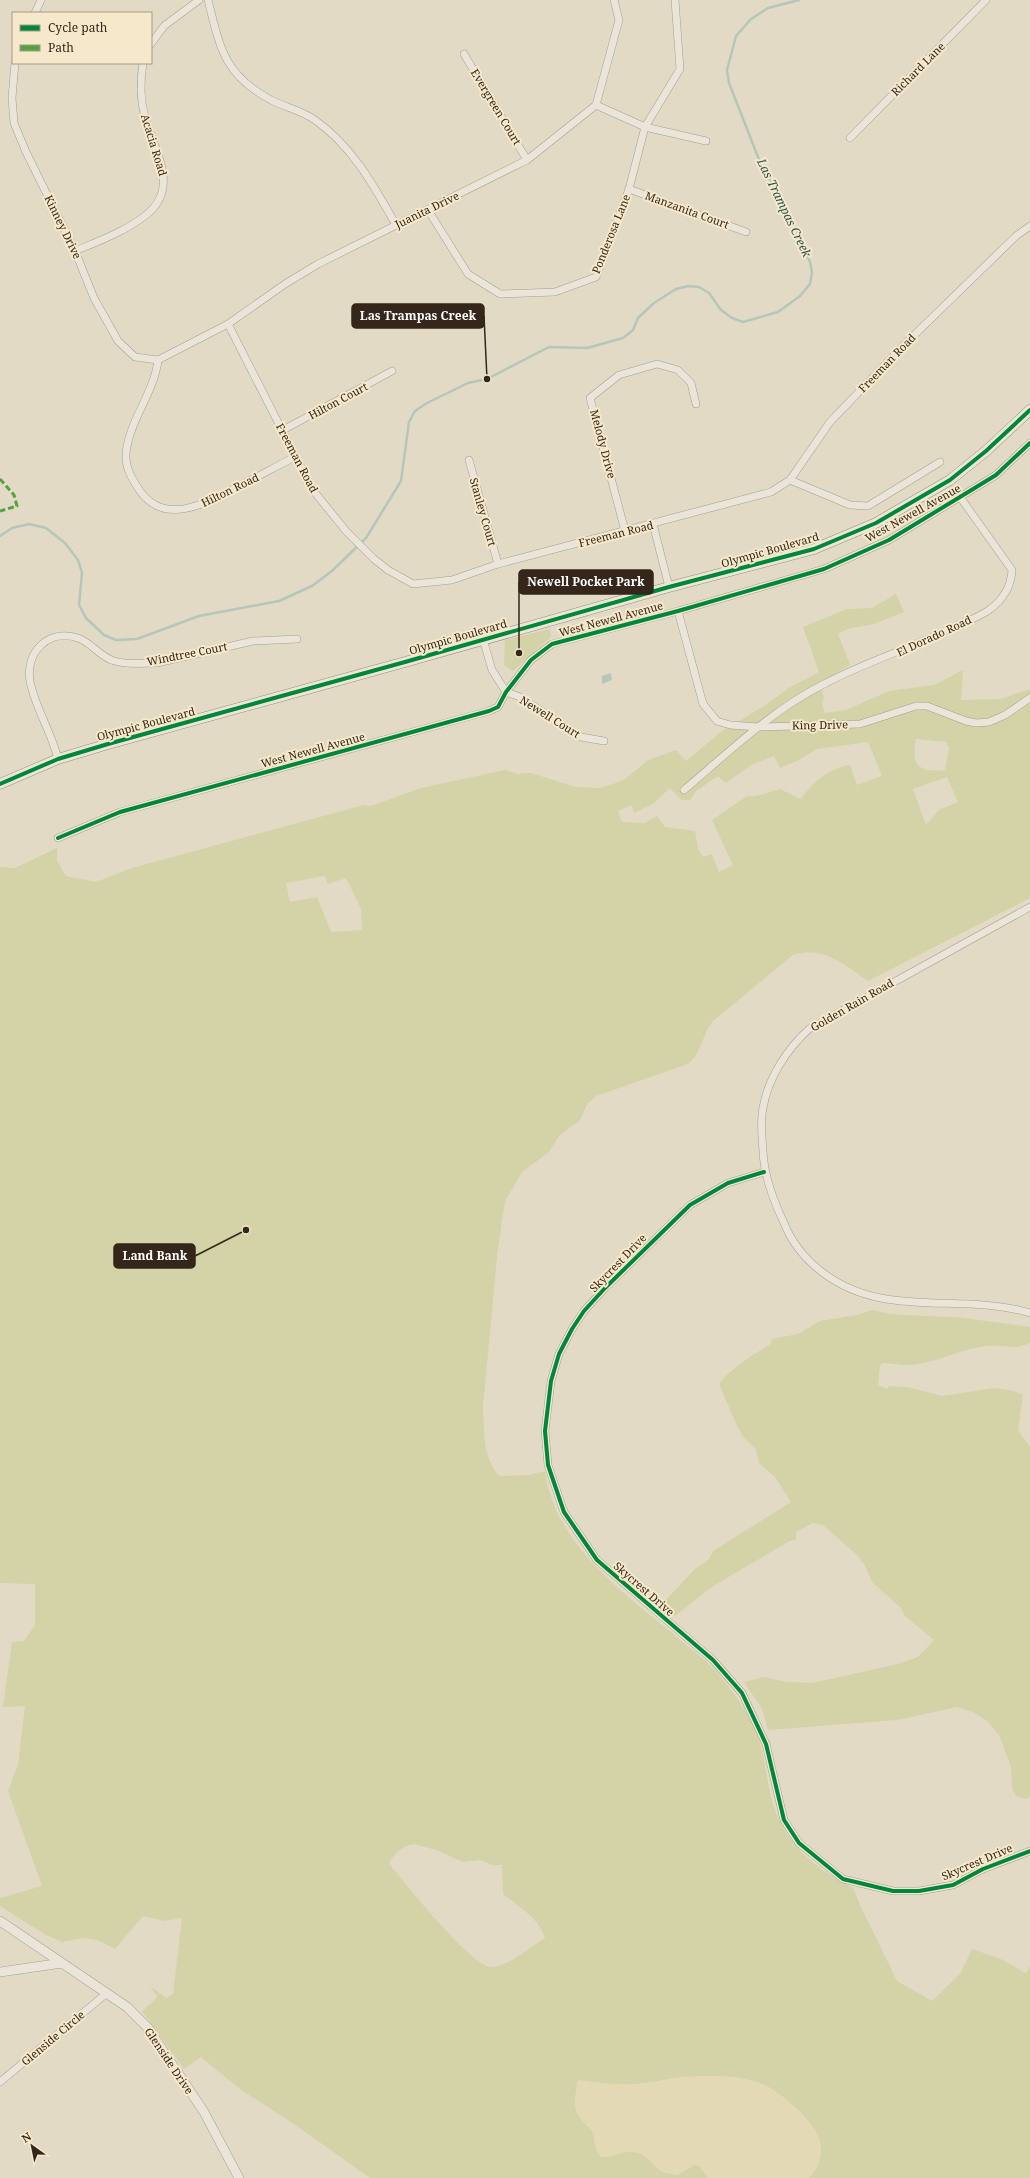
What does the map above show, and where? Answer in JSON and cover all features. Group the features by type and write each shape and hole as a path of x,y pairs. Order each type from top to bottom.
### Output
{"main road":[{"name":"Olympic Boulevard","path":"0,784 58,759 669,587 814,549 876,523 950,480 992,446 1030,410"}],"street":[{"path":"35,12 41,0"},
{"path":"152,43 164,26 199,0"},
{"path":"208,0 224,56 233,71 253,90 314,120 339,141 368,176 396,225"},
{"path":"614,0 620,20 596,105 645,127 706,141"},
{"name":"Ponderosa Lane","path":"428,210 468,274 500,294 555,292 596,277 629,189 645,127 680,69 675,0"},
{"name":"Richard Lane","path":"850,138 986,0"},
{"name":"Evergreen Court","path":"464,54 528,160"},
{"name":"Kinney Drive","path":"15,64 12,98 14,123 26,152 76,251 94,298 118,341 135,357 158,360"},
{"name":"Acacia Road","path":"76,251 114,234 147,215 161,197 165,181 164,169 144,116 141,96 143,64"},
{"name":"Juanita Drive","path":"158,360 228,324 285,284 318,264 528,160 596,105"},
{"name":"Manzanita Court","path":"629,189 746,232"},
{"name":"Freeman Road","path":"228,324 312,489 346,531 374,559 388,570 413,584 452,580 498,564 771,492 790,480 830,422 903,346 1016,236 1030,226"},
{"name":"Hilton Road","path":"158,360 153,385 130,433 126,455 127,468 132,479 144,497 156,506 182,509 204,504 295,457"},
{"name":"Melody Drive","path":"625,531 590,398 619,375 657,364 678,370 691,383 696,404"},
{"name":"Hilton Court","path":"283,430 392,371"},
{"name":"West Newell Avenue","path":"58,838 120,812 489,711 498,707 506,692 531,660 552,644 678,611 824,569 889,540 960,498 996,475 1030,443"},
{"name":"Stanley Court","path":"469,460 498,564"},
{"path":"790,480 850,505 868,506 940,462"},
{"name":"El Dorado Road","path":"759,727 787,706 826,683 927,640 989,610 1005,594 1011,580 1012,570 960,498"},
{"path":"653,524 669,587"},
{"name":"King Drive","path":"678,611 703,704 708,712 718,721 730,725 759,727 860,724 916,706 927,706 966,721 976,723 994,719 1030,698"},
{"name":"Windtree Court","path":"58,759 30,679 34,653 46,640 59,636 78,638 113,661 143,663 157,662 253,641 297,639"},
{"name":"Newell Court","path":"483,639 492,670 506,692 520,697 581,737 604,741"},
{"path":"684,790 759,727"},
{"name":"Golden Rain Road","path":"1030,907 809,1029 796,1041 774,1074 762,1108 764,1172 780,1214 795,1244 814,1266 832,1280 850,1290 890,1301 986,1305 1030,1313"},
{"name":"Skycrest Drive","path":"764,1172 728,1183 690,1205 605,1288 584,1311 572,1329 559,1354 551,1381 545,1431 548,1465 564,1512 597,1560 713,1660 742,1693 766,1744 784,1820 798,1843 843,1879 893,1891 919,1891 953,1884 983,1869 1030,1851"},
{"name":"Glenside Drive","path":"0,1921 107,1993 132,2012 157,2041 204,2112 240,2178"},
{"path":"0,1972 62,1963"},
{"name":"Glenside Circle","path":"0,2082 107,1993"}],"shaded area":[{"path":"896,594 904,612 874,624 847,629 838,634 850,665 819,683 824,697 822,704 825,713 846,710 889,691 934,685 963,670 961,700 1000,699 1030,689 1030,898 868,981 833,958 814,953 793,955 713,1021 706,1032 699,1050 688,1064 596,1096 588,1103 580,1120 559,1136 549,1152 522,1172 505,1201 497,1256 483,1408 484,1436 490,1460 499,1476 529,1475 545,1471 551,1498 562,1522 577,1544 615,1585 705,1661 731,1690 746,1711 754,1727 764,1758 771,1797 783,1828 802,1852 813,1862 838,1880 853,1888 897,1981 932,2001 960,1974 972,1949 1001,1959 1026,1973 1030,1966 1030,2178 809,2178 819,2162 821,2147 817,2134 812,2125 796,2108 777,2092 760,2083 741,2078 701,2076 672,2078 637,2084 603,2083 578,2080 575,2105 578,2115 593,2134 596,2148 601,2157 627,2152 638,2153 645,2157 656,2168 665,2173 678,2175 694,2165 699,2166 708,2178 370,2178 294,2124 241,2090 201,2057 184,2069 142,2011 154,2001 157,1996 150,1986 166,1998 173,1994 182,1918 164,1921 143,1916 115,1949 97,1940 83,1938 62,1942 46,1935 0,1906 0,1898 42,1886 8,1791 18,1764 25,1706 3,1707 12,1642 24,1641 35,1625 35,1584 0,1583 0,867 15,868 57,848 57,861 66,876 96,882 132,868 364,805 371,806 421,788 505,770 517,774 531,773 576,787 601,788 624,780 648,760 676,750 686,761 721,732 764,706 789,688 819,672 803,627 847,609 872,608","holes":["916,739 946,742 949,748 945,770 928,770 918,765 916,761","868,742 882,776 857,785 850,765 834,770 816,781 801,799 780,789 756,796 747,796 712,820 733,865 719,872 712,854 703,857 698,849 695,831 665,827 657,816 644,823 622,822 618,811 632,805 634,813 653,804 670,788 682,800 690,800 696,791 718,776 726,783 751,765 774,756 780,768 797,761 817,749","947,777 958,802 939,810 926,825 913,789","325,876 328,884 346,878 361,909 362,930 331,932 317,897 290,902 286,883","414,1844 436,1850 463,1862 480,1860 492,1865 502,1865 503,1894 538,1924 545,1938 519,1956 504,1964 491,1967 482,1963 469,1954 439,1923 390,1865 390,1861 395,1855 407,1846"]},
{"path":"550,629 551,637 513,671 504,665 505,640"},
{"path":"611,673 612,680 602,684 602,676"},
{"path":"872,1310 891,1314 964,1318 1030,1327 1030,1343 1019,1347 985,1346 911,1365 883,1363 880,1366 878,1385 887,1389 889,1386 907,1387 942,1396 995,1388 1014,1391 1023,1395 1018,1430 1030,1447 1030,1797 1027,1799 1017,1797 1012,1789 1011,1767 999,1735 987,1721 973,1712 957,1707 897,1720 768,1730 762,1709 744,1682 765,1677 787,1682 812,1683 898,1664 918,1657 934,1640 904,1615 901,1608 873,1583 864,1564 856,1554 823,1525 813,1523 796,1532 796,1540 790,1541 713,1586 675,1616 661,1605 694,1570 709,1559 713,1551 791,1502 775,1477 759,1463 756,1449 745,1439 738,1428 719,1384 729,1373 743,1362 770,1345 772,1339 798,1334 820,1321 857,1315"},
{"path":"681,2077 725,2077 759,2083 778,2092 792,2104 813,2128 820,2141 820,2156 816,2171 809,2178 589,2178 589,2127 580,2119 575,2107 578,2080 602,2083 644,2084"}],"waterway":[{"name":"Las Trampas Creek","path":"0,536 12,528 29,524 46,528 65,543 78,560 82,573 79,605 86,618 104,635 116,640 137,639 199,616 279,601 312,586 332,571 366,538 401,481 409,422 415,411 427,403 468,383 487,379 549,347 587,348 623,338 633,330 638,318 654,303 676,289 688,286 699,287 709,293 721,310 732,318 743,322 778,312 800,296 810,284 812,272 810,262 797,231 758,157 729,83 727,70 736,36 751,19 768,8 799,0"}],"marked path":[{"path":"0,479 14,495 17,506 0,511"}],"cycle path":[{"path":"0,784 58,759 108,744 669,587 814,549 876,523 950,480 986,451 1030,410"},
{"path":"58,838 120,812 489,711 498,707 506,692 531,660 552,644 678,611 824,569 889,540 996,475 1030,443"},
{"path":"764,1172 728,1183 690,1205 605,1288 584,1311 572,1329 559,1354 551,1381 545,1431 548,1465 564,1512 597,1560 713,1660 742,1693 766,1744 784,1820 799,1843 843,1879 893,1891 919,1891 953,1885 983,1869 1030,1851"}],"place":[{"name":"Las Trampas Creek","path":"487,379"},
{"name":"Newell Pocket Park","path":"519,653"},
{"name":"Land Bank","path":"246,1230"}]}
